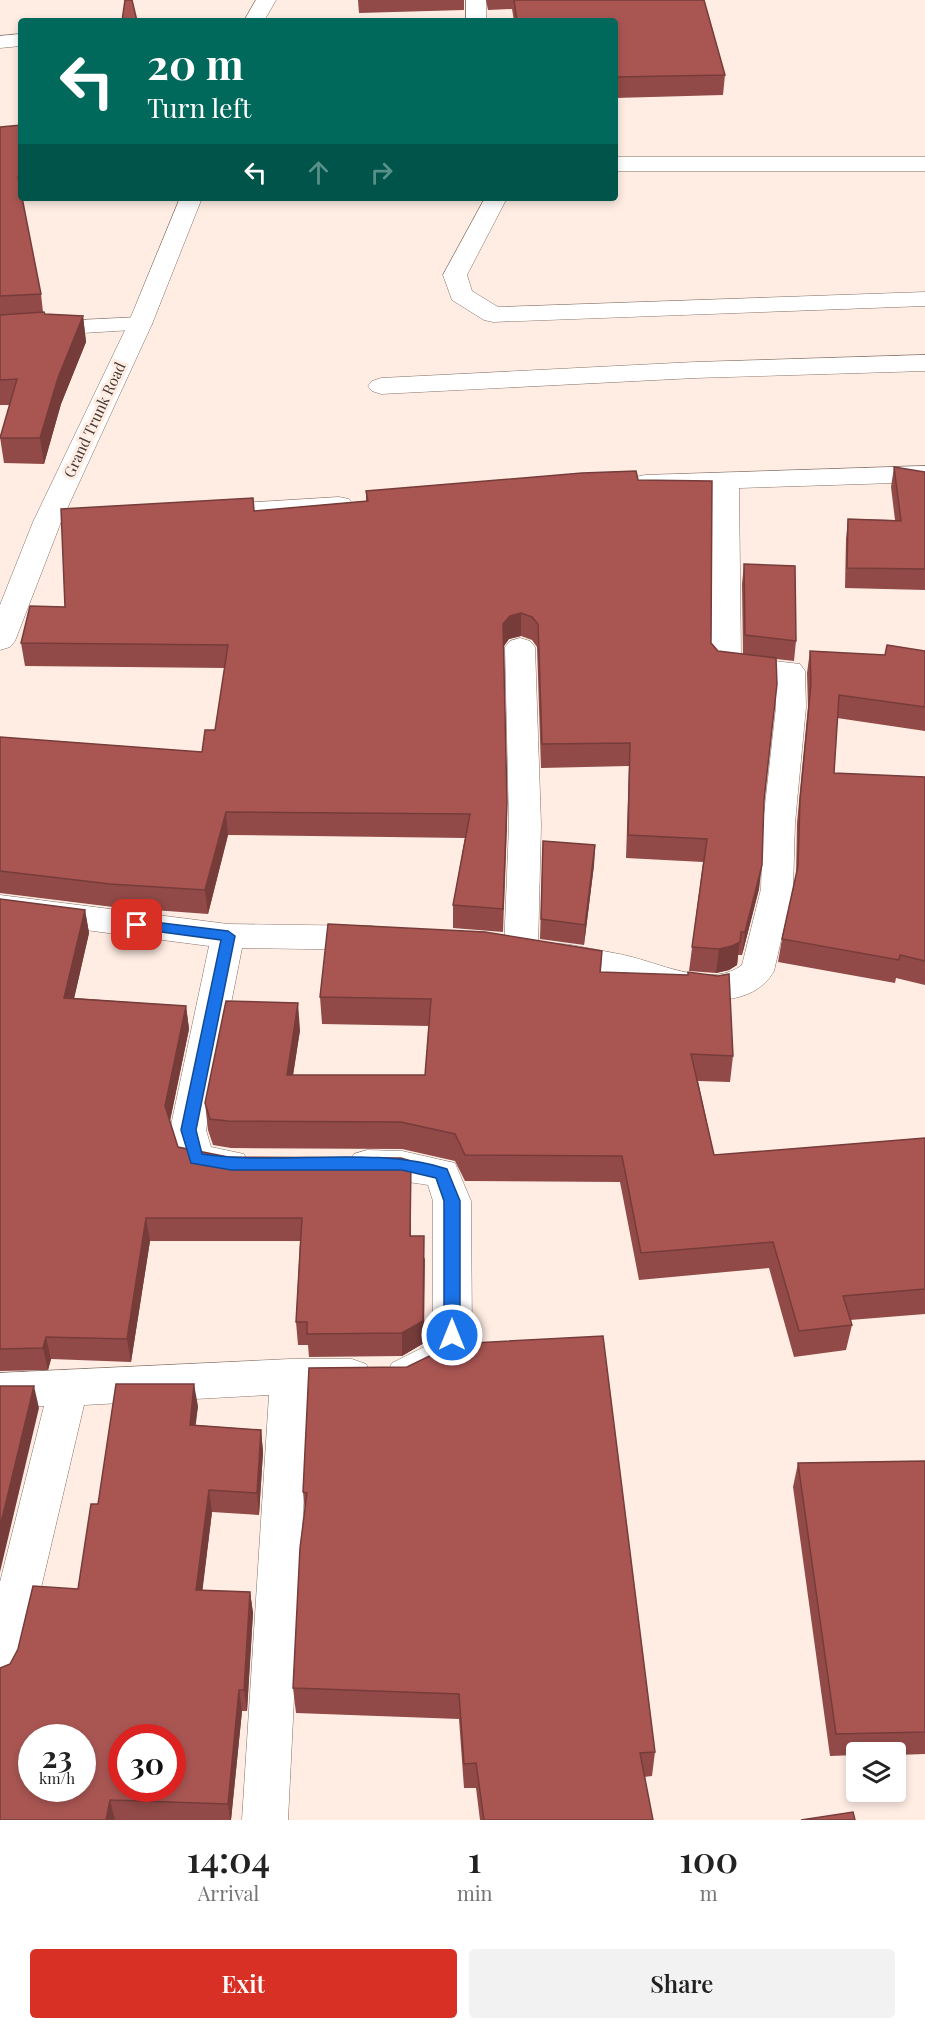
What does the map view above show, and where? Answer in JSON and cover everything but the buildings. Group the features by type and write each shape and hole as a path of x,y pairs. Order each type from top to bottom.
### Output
{"street":[{"path":"256,18 266,0"},
{"path":"476,0 476,18"},
{"path":"0,42 18,40"},
{"path":"618,164 925,164"},
{"name":"Grand Trunk Road","path":"0,641 6,605 59,521 190,201"},
{"path":"494,201 455,275 461,296 494,315 925,299"},
{"path":"0,331 140,324"},
{"path":"381,386 695,370 925,363"},
{"path":"625,484 925,474"},
{"path":"520,647 525,825 508,947 629,968 671,982 715,988 741,984 757,971 777,889 779,823 791,707 790,671 726,664 725,480"},
{"path":"179,514 358,504"},
{"path":"0,907 228,936 405,940"},
{"path":"228,936 188,1130 196,1159 231,1164 265,1164"},
{"path":"0,1390 68,1390 290,1376 408,1375 438,1359 452,1335 452,1201 442,1173 402,1164 334,1164"},
{"path":"265,1820 290,1376"},
{"path":"0,1669 68,1390"}],"route":[{"path":"137,925 228,936 188,1130 196,1159 231,1164 402,1164 442,1173 452,1201 452,1335"}]}
